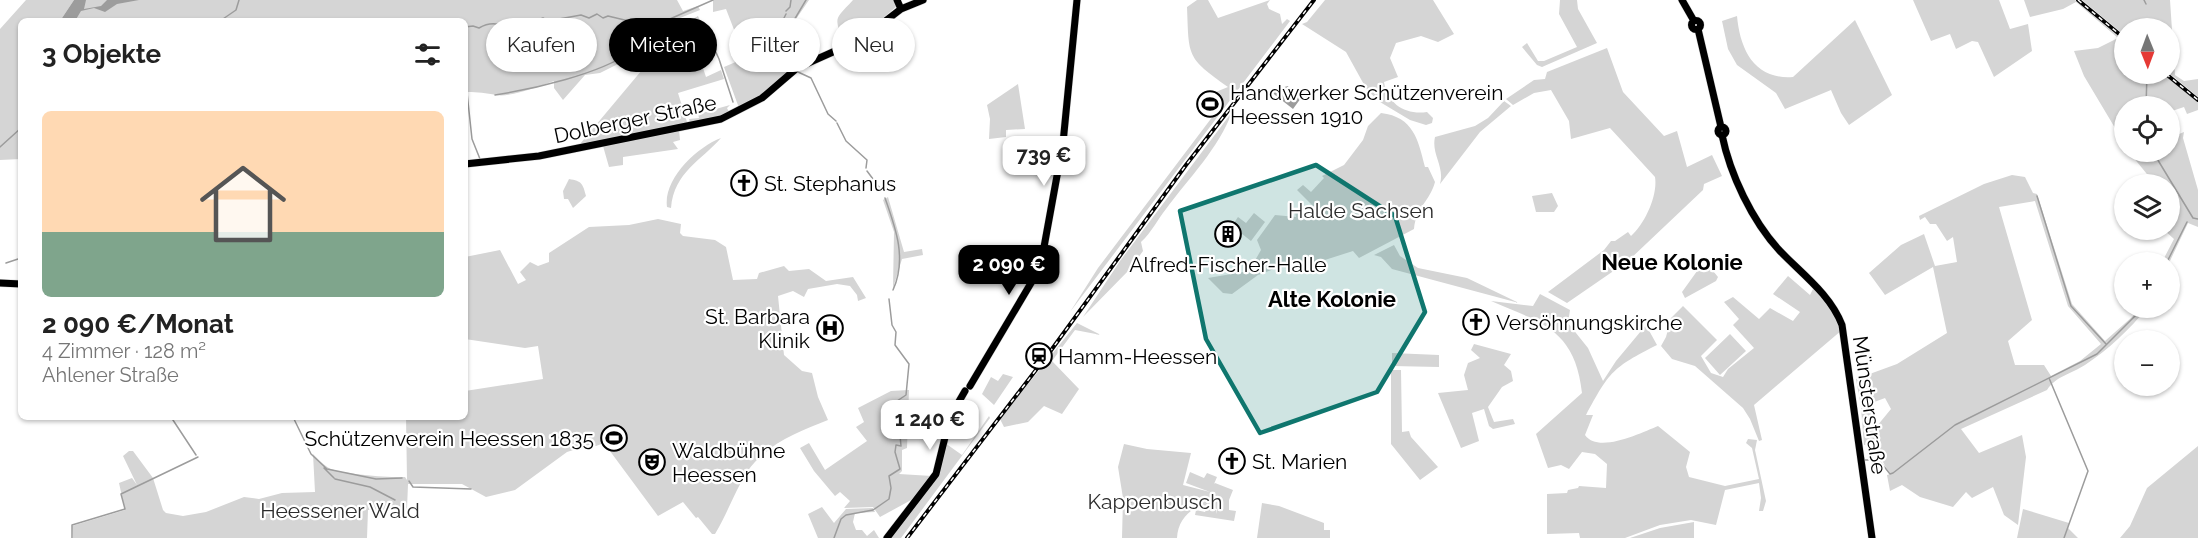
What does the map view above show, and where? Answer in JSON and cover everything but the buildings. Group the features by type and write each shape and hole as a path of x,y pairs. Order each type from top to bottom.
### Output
{"main road":[{"path":"897,0 901,9"},
{"name":"Dolberger Straße","path":"468,164 539,156 721,119 762,98 797,68 862,39 901,9 923,0"},
{"path":"886,538 936,474 950,417 1034,278 1042,258 1063,143 1077,0"},
{"name":"Münsterstraße","path":"1682,0 1694,21 1693,28 1698,29 1721,131 1745,197 1760,225 1775,246 1826,297 1842,325 1872,538"},
{"path":"0,283 18,284"}],"highlighted area":[{"path":"1316,165 1395,216 1425,312 1377,392 1260,433 1206,339 1180,211"}],"green space":[{"path":"26,0 74,0 62,18 18,18 18,159 0,160 0,29"},
{"path":"75,0 677,0 683,11 698,6 700,10 680,18 609,18 609,68 600,73 585,75 563,100 554,88 554,81 516,93 496,95 468,92 468,18 64,18"},
{"path":"713,0 809,0 797,18 729,18 726,9 713,12"},
{"path":"853,0 895,0 897,6 883,18 838,18"},
{"path":"1197,0 1208,0 1218,18 1270,0 1267,4 1269,9 1280,14 1282,24 1287,19 1290,21 1070,312 1098,268 1213,116 1201,98 1228,87 1204,69 1192,54 1188,36 1187,7"},
{"path":"1325,0 1433,0 1454,34 1438,42 1421,36 1396,43 1390,58 1398,77 1384,82 1389,97 1399,107 1412,112 1427,112 1433,118 1432,123 1426,125 1410,120 1380,102 1367,90 1346,52 1302,24 1307,22"},
{"path":"1560,0 1577,0 1578,9 1597,43 1542,67 1537,65 1522,47 1527,43 1538,61 1544,61 1577,47 1559,14"},
{"path":"1913,0 1999,0 2010,29 2028,24 2032,51 1994,77 1978,42 1972,41 1956,49 1950,34 1931,41"},
{"path":"2024,0 2075,0 2114,35 2076,2 2063,9 2030,17"},
{"path":"2082,0 2170,0 2171,18 2114,18 2114,27"},
{"path":"1737,16 1742,40 1752,60 1759,68 1780,77 1793,77 1855,20 1892,95 1849,125 1831,90 1785,109 1776,93 1737,65 1728,49 1722,21"},
{"path":"2114,40 2114,84 2176,84 2198,102 2198,110 2187,114 2184,107 2180,108 2180,96 2114,96 2114,126 2084,76 2074,51 2098,48"},
{"path":"1607,48 1623,92 1664,136 1677,131 1687,167 1712,155 1722,176 1704,184 1703,190 1628,261 1567,303 1548,292 1604,250 1611,241 1615,241 1628,232 1631,236 1636,231 1646,217 1652,200 1655,177 1610,128 1571,139 1569,121 1551,90 1534,93 1513,105 1506,99 1534,80 1545,79 1547,72"},
{"path":"729,65 729,72 791,72 760,97 739,108 724,67"},
{"path":"721,70 724,79 678,93 687,122 690,122 580,144 640,72 704,72 706,77"},
{"path":"2180,78 2184,81 2198,79 2198,97 2180,82"},
{"path":"1018,84 1025,129 1006,130 1006,137 989,139 990,119 987,105"},
{"path":"1504,101 1511,106 1480,132 1440,184 1441,172 1435,149 1435,137 1475,126 1488,118"},
{"path":"730,105 727,108 730,114 690,122 689,119 699,118 698,114"},
{"path":"1232,112 1203,162 1141,242 1143,251 1130,269 1083,317 1120,261"},
{"name":"Halde Sachsen","path":"1381,113 1401,119 1413,131 1425,167 1428,167 1435,182 1417,215 1414,229 1359,258 1353,251 1306,266 1277,268 1258,275 1232,294 1223,293 1208,278 1249,271 1261,250 1257,240 1275,215 1296,217 1295,212 1303,208 1310,212 1313,206 1297,190 1303,185 1311,192 1324,178 1322,176 1344,165 1363,140 1368,126"},
{"path":"679,130 680,140 673,142 678,149 623,157 623,165 609,167 603,146"},
{"path":"2184,132 2183,138 2198,190 2198,227 2188,223 2180,240 2180,174 2147,174 2137,162 2180,162 2180,134"},
{"path":"721,138 683,176 677,185 671,208 667,207 667,196 676,175 692,156"},
{"path":"2012,175 2025,177 2033,193 2037,194 2072,304 2105,341 2114,333 2114,342 2102,353 2085,365 2059,378 2047,390 1961,429 1979,453 2022,435 2026,457 2018,525 2004,515 1993,487 1972,498 1966,492 1953,507 1920,497 1902,485 1890,491 1887,475 1891,474 1874,444 1864,445 1861,408 1868,406 1877,426 1891,409 1885,398 1861,407 1856,379 1897,364 1947,333 1933,267 1885,295 1869,273 1901,245 1924,234 1935,266 1957,262 1953,237 1947,241 1936,224 1930,224 1925,217 1920,220 1919,216 1984,184","holes":["2035,201 2068,306 2101,344 2080,361 2051,376 2044,365 2015,365 2008,341 2032,320 1999,207"]},
{"path":"569,179 581,184 586,196 573,208 568,199 564,199 563,191"},
{"path":"1552,193 1558,206 1554,212 1536,212 1532,196"},
{"path":"888,197 904,252 922,249 923,255 902,259 893,288 894,232 883,200"},
{"path":"1254,213 1265,222 1251,241 1232,226 1238,217 1246,223"},
{"name":"Heessener Wald","path":"658,219 681,224 680,233 683,236 715,240 726,247 733,280 757,279 759,273 784,266 789,271 809,269 826,281 853,277 866,298 858,301 857,295 850,286 837,284 808,289 804,297 793,291 778,296 784,355 802,371 812,373 818,397 828,420 783,440 755,462 743,479 715,534 712,534 698,517 696,518 683,502 658,516 604,443 567,452 515,490 486,497 462,484 408,484 407,509 368,510 367,538 73,538 72,526 125,510 119,483 132,478 137,485 123,456 129,451 133,451 153,478 163,510 166,513 183,516 206,512 244,497 259,499 282,493 315,492 313,454 326,466 337,471 405,477 407,480 406,420 468,420 468,391 543,379 538,346 525,348 468,339 468,256 500,250 518,284 526,280 520,272 530,262 538,266 549,262 549,253 589,227 629,225"},
{"path":"2173,240 2180,240 2174,252 2167,252"},
{"path":"1394,245 1400,256 1418,268 1467,278 1519,303 1392,269 1381,257 1374,255"},
{"path":"1709,266 1718,277 1716,281 1685,298 1682,292 1700,267"},
{"path":"1788,276 1810,295 1814,287 1826,299 1842,330 1754,405 1762,440 1759,441 1743,408 1695,366 1672,359 1661,346 1671,318 1683,306 1717,340 1701,356 1711,373 1723,377 1728,369 1754,348 1733,325 1739,319 1724,302 1733,297 1759,319 1770,308 1793,321 1800,312 1773,294"},
{"path":"1540,294 1570,310 1568,323 1588,348 1603,381 1616,361 1646,325 1657,345 1630,359 1607,380 1586,415 1593,415 1585,435 1600,443 1609,442 1631,437 1658,426 1690,452 1686,467 1689,477 1725,486 1759,479 1752,448 1746,443 1748,439 1757,440 1755,450 1766,501 1763,511 1759,511 1761,498 1759,483 1725,490 1716,525 1691,520 1660,525 1625,538 1580,538 1579,533 1547,534 1547,494 1567,493 1568,490 1579,486 1606,488 1607,464 1595,454 1582,452 1569,469 1561,465 1548,468 1536,434 1582,393 1578,372 1572,355 1553,331 1491,301 1533,306"},
{"path":"2131,318 2138,318 2127,330 2117,330"},
{"path":"1077,323 1101,335 1075,330 1052,361 1079,389 1062,414 1044,406 1028,422 1004,427 1000,419"},
{"path":"1730,334 1746,351 1720,375 1705,358"},
{"path":"1474,344 1511,354 1504,365 1511,371 1513,381 1502,387 1488,407 1494,422 1513,419 1515,424 1493,429 1489,426 1484,409 1472,413 1479,441 1461,448 1438,393 1468,390 1464,375 1468,363 1480,358 1471,350"},
{"path":"1392,353 1439,355 1439,367 1392,366"},
{"path":"1391,370 1401,370 1402,432 1409,431 1411,437 1438,467 1420,480 1391,444"},
{"path":"1003,374 1013,377 994,405 982,394 991,377 998,381"},
{"path":"909,390 907,448 902,450 902,471 899,474 932,476 913,499 880,517 873,507 844,508 850,501 840,492 835,496 814,471 800,448 809,443 825,470 867,441 856,427 864,422 858,408 891,391"},
{"path":"989,416 990,418 901,538 888,538 933,480 945,443 962,455"},
{"name":"Kappenbusch","path":"1124,444 1147,449 1191,453 1183,485 1210,492 1186,483 1190,472 1204,478 1207,473 1217,477 1214,484 1233,490 1229,500 1229,510 1236,511 1234,521 1195,515 1196,510 1205,512 1206,508 1216,510 1216,514 1217,509 1200,505 1184,518 1177,538 1122,538 1123,498 1118,467"},
{"path":"2198,446 2198,538 2120,538 2130,526 2147,488"},
{"path":"1262,503 1279,506 1324,523 1324,530 1330,530 1330,538 1257,538"},
{"path":"822,507 834,523 846,509 873,508 875,512 855,513 853,522 856,530 862,530 867,536 874,530 879,538 818,538 808,514"},
{"path":"2023,509 2069,523 2068,528 2078,538 2017,538"},
{"path":"1694,522 1694,538 1630,538 1660,528"}],"shaded area":[{"path":"74,0 86,0 84,9 101,6 107,0 139,0 117,4 105,12 94,8 81,11 77,18 62,18"},
{"path":"1288,86 1290,91 1294,90 1301,98 1293,109 1270,91"}],"waterway":[{"path":"224,18 236,10 239,0"},
{"path":"468,27 479,28 493,24 503,26 513,22 543,18 548,21 581,15 589,18 597,14 603,18 608,16 637,23 663,22 713,0"},
{"path":"786,11 790,7 791,0"},
{"path":"795,18 806,0"},
{"path":"2144,0 2146,4"},
{"path":"784,18 786,14"},
{"path":"717,55 733,102"},
{"path":"495,95 547,85 609,64"},
{"path":"798,72 811,78 828,114 836,121"},
{"path":"2146,96 2147,84"},
{"path":"468,102 472,139 480,159"},
{"path":"837,123 846,141 867,160 866,168"},
{"path":"0,147 18,131"},
{"path":"2159,162 2193,218 2198,219"},
{"path":"867,171 882,191"},
{"path":"2037,196 2071,306 2106,344"},
{"path":"885,198 900,255 893,290"},
{"path":"2172,252 2187,222"},
{"path":"6,263 18,259"},
{"path":"834,538 841,519 846,515 873,510 889,499 891,488 889,476 900,469 895,452 896,445 901,446 900,435 896,433 896,424 905,415 907,408 899,406 897,401 906,395 909,364 895,345 896,332 892,325 889,299"},
{"path":"1865,460 1879,460 1890,474 1893,473 1955,425 2097,354 2133,318"},
{"path":"2049,378 2088,471 2064,538"},
{"path":"173,420 196,455"},
{"path":"294,420 311,454 327,469 376,479 402,478"},
{"path":"72,538 72,525 125,509 121,494 198,457"},
{"path":"324,468 334,478"},
{"path":"335,479 370,487 395,500"},
{"path":"409,481 413,487 471,489"}],"railway":[{"path":"907,538 1052,349 1186,165 1314,0"},
{"path":"2078,0 2114,30"},
{"path":"2178,84 2198,100"}],"place":[{"name":"Handwerker Schützenverein Heessen 1910","path":"1210,104"},
{"name":"St. Stephanus","path":"744,183"},
{"name":"Alfred-Fischer-Halle","path":"1228,234"},
{"name":"Versöhnungskirche","path":"1476,322"},
{"name":"St. Barbara Klinik","path":"830,328"},
{"name":"Hamm-Heessen","path":"1039,356"},
{"name":"Schützenverein Heessen 1835","path":"614,438"},
{"name":"St. Marien","path":"1232,461"},
{"name":"Waldbühne Heessen","path":"652,462"}],"district":[{"name":"Neue Kolonie","path":"1672,262"},
{"name":"Alte Kolonie","path":"1332,299"}]}
